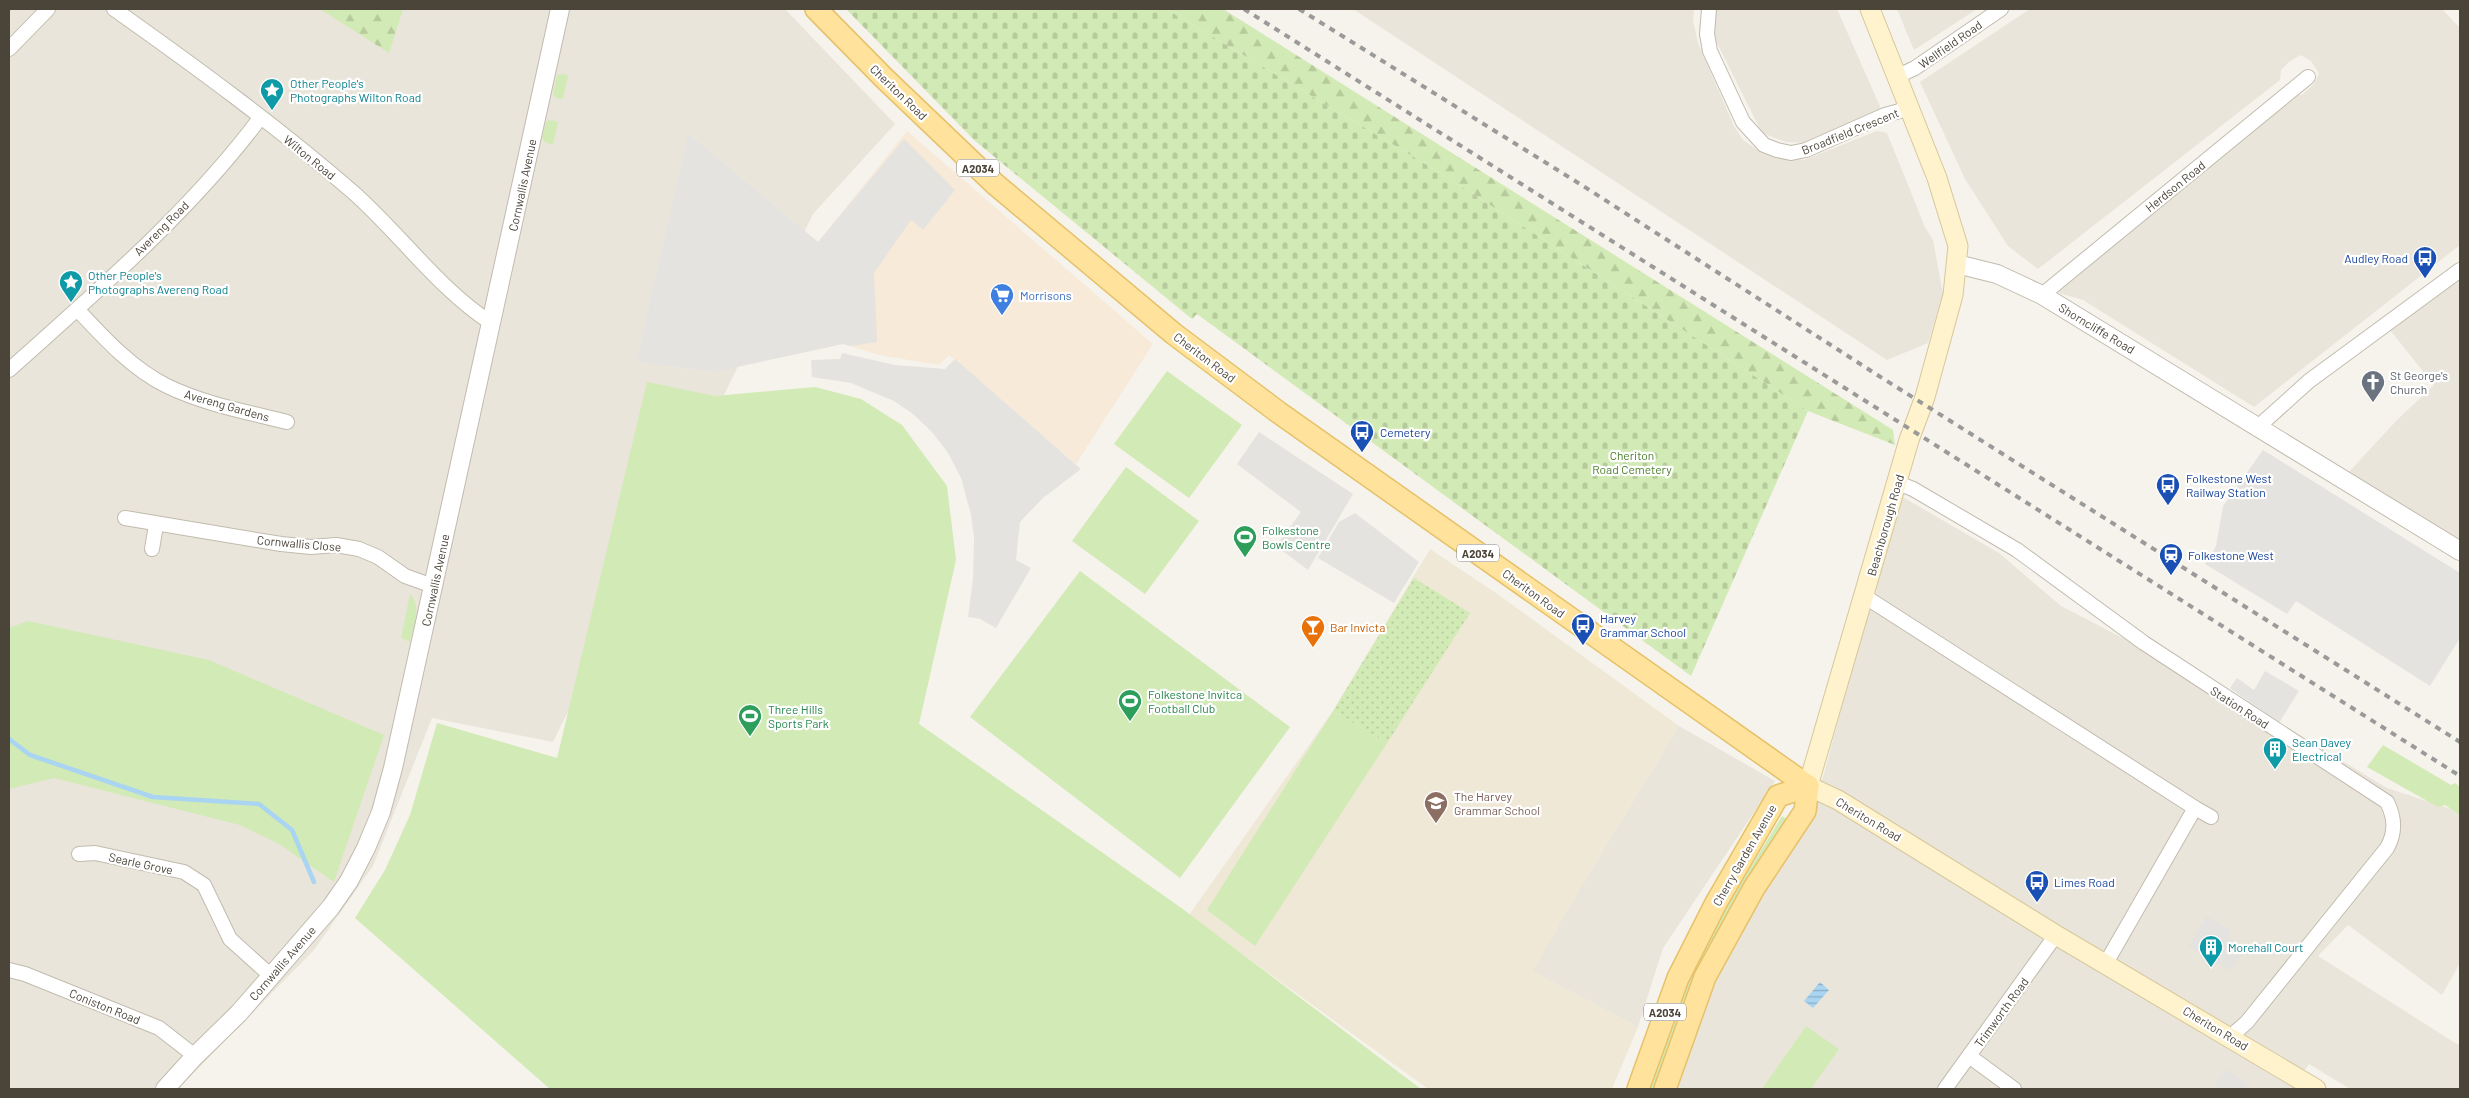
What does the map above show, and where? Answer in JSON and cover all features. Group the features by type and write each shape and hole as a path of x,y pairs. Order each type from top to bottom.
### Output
{"main road":[{"name":"Cheriton Road","path":"816,9 884,78 994,184 1174,334 1286,417 1808,786 1838,800 2311,1088"},
{"path":"1870,9 1937,178 1958,246 1957,264"},
{"name":"Beachborough Road","path":"1808,786 1953,295 1957,264"},
{"name":"Cherry Garden Avenue","path":"1638,1089 1678,978 1716,903 1778,796 1808,786 1805,811 1784,839 1742,909 1705,977 1665,1089"}],"street":[{"path":"9,49 48,9"},
{"name":"Wilton Road","path":"114,9 260,118 356,195 453,294 491,323"},
{"name":"Cornwallis Avenue","path":"167,1086 239,1013 331,907 349,881 366,848 381,812 394,768 560,9"},
{"name":"Broadfield Crescent","path":"1709,9 1707,34 1710,51 1743,122 1764,145 1791,153 1806,150 1885,115 1910,108"},
{"name":"Wellfield Road","path":"1898,76 1915,68 2001,9"},
{"name":"Herdson Road","path":"2042,295 2308,77"},
{"name":"Avereng Road","path":"9,370 77,309 186,203 260,118"},
{"name":"Shorncliffe Road","path":"1957,264 1996,274 2042,295 2460,551"},
{"path":"2258,427 2309,380 2460,270"},
{"name":"Avereng Gardens","path":"77,309 126,357 145,373 165,386 209,402 287,422"},
{"name":"Station Road","path":"1898,483 1913,489 2017,550 2144,643 2387,802 2393,814 2394,827 2392,838 2387,848 2247,1022 2230,1037"},
{"name":"Cornwallis Close","path":"125,518 281,544 311,547 336,546 359,550 378,557 405,576 433,586"},
{"path":"152,549 156,524"},
{"path":"1864,596 2210,817"},
{"path":"2106,963 2195,808"},
{"name":"Searle Grove","path":"79,854 95,853 184,872 204,885 230,939 270,975"},
{"name":"Trimworth Road","path":"1945,1089 2056,934"},
{"name":"Coniston Road","path":"9,970 25,974 159,1028 195,1056"},
{"path":"1969,1056 2014,1089"}],"shaded area":[{"path":"9,9 785,9 895,124 813,214 553,742 432,718 373,866 314,950 178,1089 9,1089"},
{"path":"1353,9 1694,9 1693,21 1698,43 1734,126 1743,140 1762,153 1804,160 1877,131 1887,133 1925,227 1933,240 1943,294 1928,343 1887,360"},
{"path":"1713,9 1837,9 1882,111 1808,143 1786,142 1762,133 1711,31"},
{"path":"1897,9 1977,9 1914,50"},
{"path":"2030,9 2442,9 2460,28 2460,245 2254,407 2083,300 2059,293 2059,277 2288,94 2302,95 2315,83 2319,73 2311,61 2301,55 2290,61 2281,70 2280,80 2038,269 2008,246 1965,179 1920,82"},
{"path":"907,131 1153,344 1076,464 949,355 939,365 879,355 843,344 714,372 636,362 688,133 818,242"},
{"path":"688,133 818,242 904,139 955,190 923,230 911,220 874,273 877,342 851,346 843,344 714,372 636,362"},
{"path":"2460,274 2460,541 2349,472 2397,420 2434,385 2390,330"},
{"path":"842,353 895,365 945,369 955,359 1081,469 1043,498 1020,522 1016,560 1031,568 996,628 980,619 968,617 973,578 974,538 971,515 961,478 948,453 932,432 913,414 894,401 851,383 812,377 811,360 840,359"},
{"path":"1259,432 1353,494 1308,570 1276,546 1301,512 1237,464"},
{"path":"2263,450 2460,573 2460,638 2430,686 2296,601 2287,614 2205,564 2216,546 2223,506"},
{"path":"1901,496 1999,553 2061,606 2235,696 2387,788 2451,809 2460,815 2460,963 2442,995 2348,925 2318,956 2460,1046 2460,1089 2350,1089 2309,1064 2292,1089 1674,1089 1711,979 1806,819 1824,774 1865,618"},
{"path":"1355,513 1419,562 1394,603 1318,558 1339,522"},
{"name":"The Harvey Grammar School","path":"1430,549 1499,595 1679,726 1586,878 1533,971 1638,1027 1612,1089 1428,1089 1189,915 1333,711"},
{"path":"2265,671 2299,691 2279,723 2230,688 2237,678 2254,690"},
{"path":"1679,726 1775,781 1663,948 1638,1027 1532,971 1586,878"},
{"path":"2207,916 2231,930 2227,937 2246,950 2230,971 2188,946"},
{"path":"2226,1069 2248,1085 2245,1089 2213,1089"}],"green space":[{"path":"320,9 403,9 389,53"},
{"name":"Cheriton Road Cemetery","path":"846,9 1166,9 1442,174 1808,411 1691,676 1197,314 1192,319 974,140"},
{"path":"1166,9 1223,9 1893,430 1895,445 1808,411 1442,174"},
{"path":"557,75 568,75 563,99 556,98 553,94"},
{"path":"550,120 558,122 553,145 545,142 542,138 546,122"},
{"path":"1167,371 1242,425 1189,498 1114,444"},
{"name":"Three Hills Sports Park","path":"647,382 715,396 815,387 861,399 902,425 947,486 956,560 919,724 1180,907 1421,1089 550,1089 355,918 385,870 410,815 437,723 557,758"},
{"path":"1126,467 1199,521 1145,594 1072,541"},
{"name":"Folkestone Invitca Football Club","path":"1080,571 1290,727 1180,878 970,717"},
{"path":"1414,578 1470,613 1387,743 1333,711"},
{"path":"410,594 414,599 417,611 410,642 401,638"},
{"path":"28,621 209,660 384,735 334,882 279,844 240,825 54,778 9,789 9,628"},
{"path":"1333,711 1387,743 1255,946 1207,910"},
{"path":"2383,745 2451,785 2455,783 2460,787 2460,815 2445,805 2438,807 2367,767"},
{"path":"1782,816 1790,821 1655,1089 1647,1089 1696,957"},
{"path":"1806,1026 1839,1049 1811,1089 1762,1089"}],"water":[{"path":"1820,982 1829,990 1813,1008 1804,1001"}],"waterway":[{"path":"9,739 30,755 153,797 259,804 292,830 314,882"}],"railway":[{"path":"1244,9 2460,776"},
{"path":"1299,9 1580,184 1879,376 2460,742"}],"place":[{"name":"Other People's Photographs Wilton Road","path":"272,111"},
{"name":"Audley Road","path":"2425,279"},
{"name":"Other People's Photographs Avereng Road","path":"71,303"},
{"name":"Morrisons","path":"1002,316"},
{"name":"St George's Church","path":"2373,403"},
{"name":"Cemetery","path":"1362,453"},
{"name":"Folkestone West Railway Station","path":"2168,506"},
{"name":"Folkestone Bowls Centre","path":"1245,558"},
{"name":"Folkestone West","path":"2171,576"},
{"name":"Harvey Grammar School","path":"1583,646"},
{"name":"Bar Invicta","path":"1313,648"},
{"name":"Folkestone Invitca Football Club","path":"1130,722"},
{"name":"Three Hills Sports Park","path":"750,737"},
{"name":"Sean Davey Electrical","path":"2275,770"},
{"name":"The Harvey Grammar School","path":"1436,824"},
{"name":"Limes Road","path":"2037,903"},
{"name":"Morehall Court","path":"2211,968"}]}
